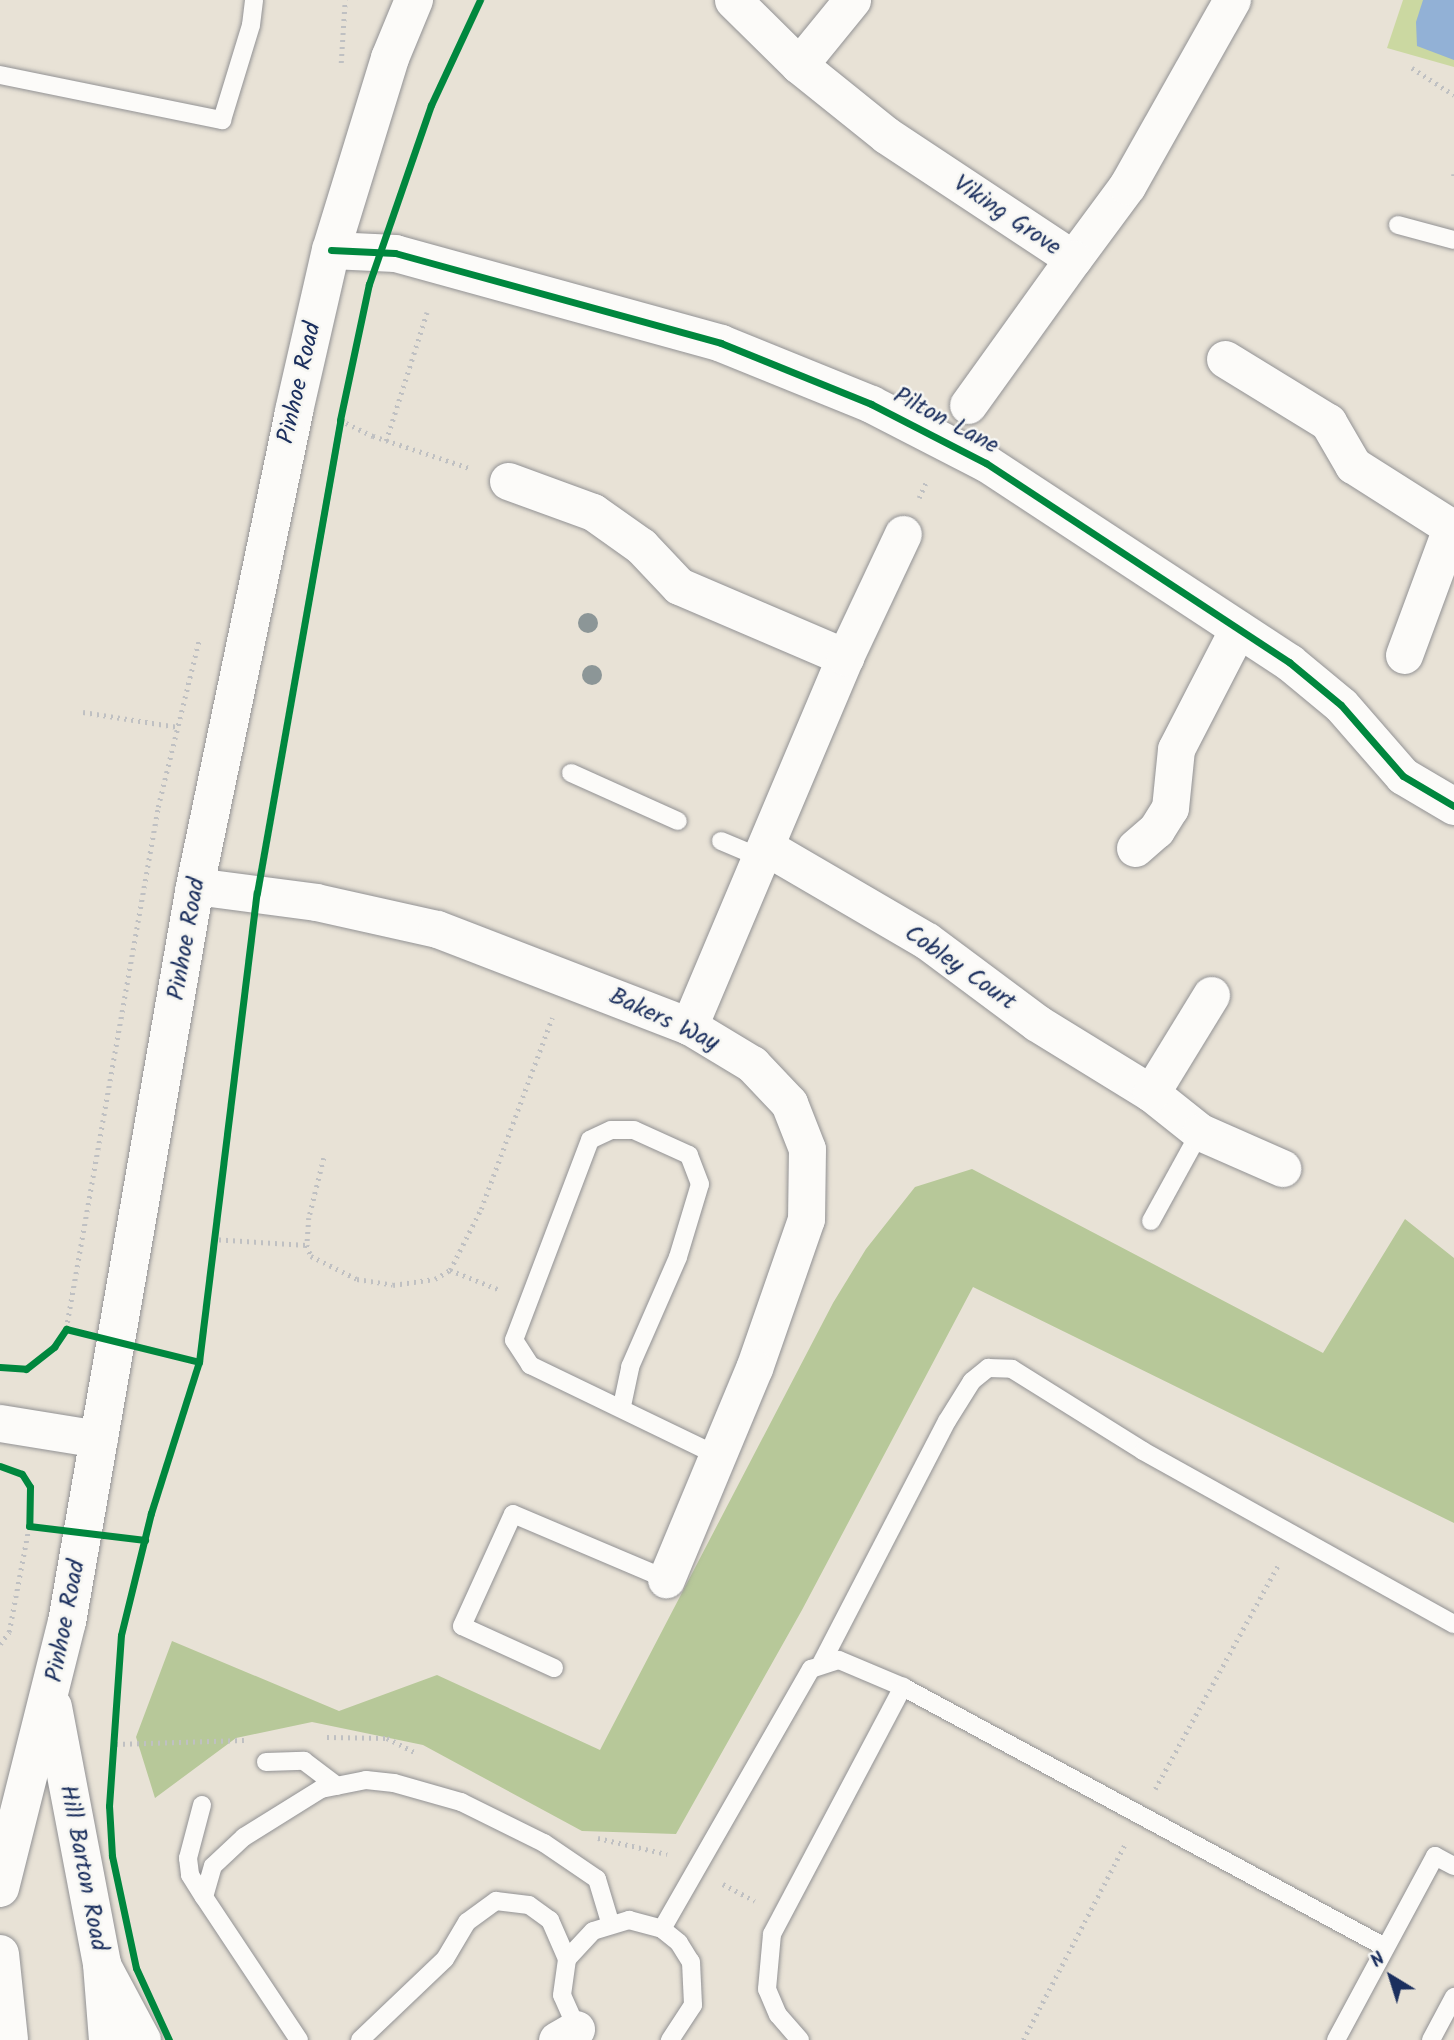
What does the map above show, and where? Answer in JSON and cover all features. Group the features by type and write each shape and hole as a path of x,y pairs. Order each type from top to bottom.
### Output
{"main road":[{"name":"Pinhoe Road","path":"0,1888 51,1698 118,1341 195,886 331,250 390,58 414,0"},
{"name":"Hill Barton Road","path":"51,1698 102,1964 108,2040"},
{"path":"0,1954 9,2040"}],"street":[{"name":"Viking Grove","path":"733,0 799,65 886,135 1073,259 1127,186 1232,0"},
{"path":"799,65 852,0"},
{"name":"Pilton Lane","path":"331,250 395,253 721,343 871,404 945,441 1289,662 1340,705 1403,776 1454,806"},
{"path":"968,405 1073,259"},
{"path":"1225,359 1328,422 1353,465 1453,529 1404,655"},
{"path":"508,481 593,512 641,546 679,586 845,657"},
{"path":"689,1026 845,657 903,534"},
{"path":"1135,848 1156,830 1170,808 1176,749 1238,629"},
{"name":"Cobley Court","path":"763,853 927,941 1038,1023 1151,1093 1200,1132 1282,1168"},
{"name":"Bakers Way","path":"195,886 316,902 437,929 689,1026 752,1064 789,1103 807,1149 810,1184 806,1219 718,1456 666,1579"},
{"path":"1151,1093 1211,995"},
{"path":"0,1423 99,1439"},
{"path":"102,1964 142,2040"}],"lane":[{"path":"0,75 222,120 251,25 254,0"},
{"path":"1398,225 1454,240"},
{"path":"571,773 678,821"},
{"path":"721,841 763,853"},
{"path":"622,1406 630,1367 678,1257 700,1184 690,1155 634,1130 611,1130 590,1140 514,1340 530,1365 622,1406 718,1456"},
{"path":"1151,1221 1200,1132"},
{"path":"822,1662 947,1421 972,1381 988,1368 1012,1369 1143,1451 1454,1624"},
{"path":"554,1668 462,1626 513,1514 666,1579"},
{"path":"662,1929 811,1669 822,1662 839,1660 902,1687 1384,1947"},
{"path":"800,2040 778,2015 767,1989 772,1934 902,1687"},
{"path":"266,1762 304,1761 337,1786"},
{"path":"204,1897 213,1866 244,1837 321,1788 366,1780 407,1784 461,1801 513,1827 597,1879 610,1922"},
{"path":"202,1805 188,1858 190,1875 299,2040"},
{"path":"1336,2040 1435,1856 1454,1866"},
{"path":"360,2040 445,1959 467,1922 496,1901 528,1905 550,1920 568,1959"},
{"path":"574,2036 562,1995 568,1959 578,1943 610,1922 629,1920 662,1929 691,1962 695,1983 693,2005 670,2040"},
{"path":"1431,2040 1454,1997"}],"path":[{"path":"1412,68 1454,95"},
{"path":"386,440 427,312"},
{"path":"337,433 343,407"},
{"path":"340,420 386,440 508,481"},
{"path":"903,534 945,441"},
{"path":"83,712 178,727"},
{"path":"324,1158 307,1245 311,1256 357,1279 393,1285 435,1279 450,1270 481,1209 568,978"},
{"path":"210,1252 214,1225"},
{"path":"212,1238 307,1245"},
{"path":"450,1270 528,1300"},
{"path":"60,1338 65,1329 118,1341"},
{"path":"0,1644 9,1632 30,1513"},
{"path":"29,1526 83,1531"},
{"path":"115,1756 117,1730"}],"green space":[{"path":"1403,0 1454,0 1454,67 1387,48"},
{"path":"972,1169 1323,1353 1405,1219 1454,1258 1454,1523 973,1287 802,1610 676,1834 582,1831 423,1745 312,1722 236,1738 155,1798 136,1737 172,1641 339,1711 437,1675 600,1750 833,1303 866,1249 915,1187"}],"water":[{"path":"1423,0 1454,0 1454,60 1417,46 1416,22"}],"cycle path":[{"path":"169,2040 136,1968 112,1856 109,1806 121,1635 151,1513 199,1362 257,893 340,420 369,284 431,105 480,0"},
{"path":"331,250 395,253 721,343 871,404 986,463 1289,662 1341,705 1403,776 1454,806"},
{"path":"0,1367 26,1369 54,1347 66,1329 199,1362"},
{"path":"0,1466 22,1474 30,1487 29,1526 145,1540"}]}
